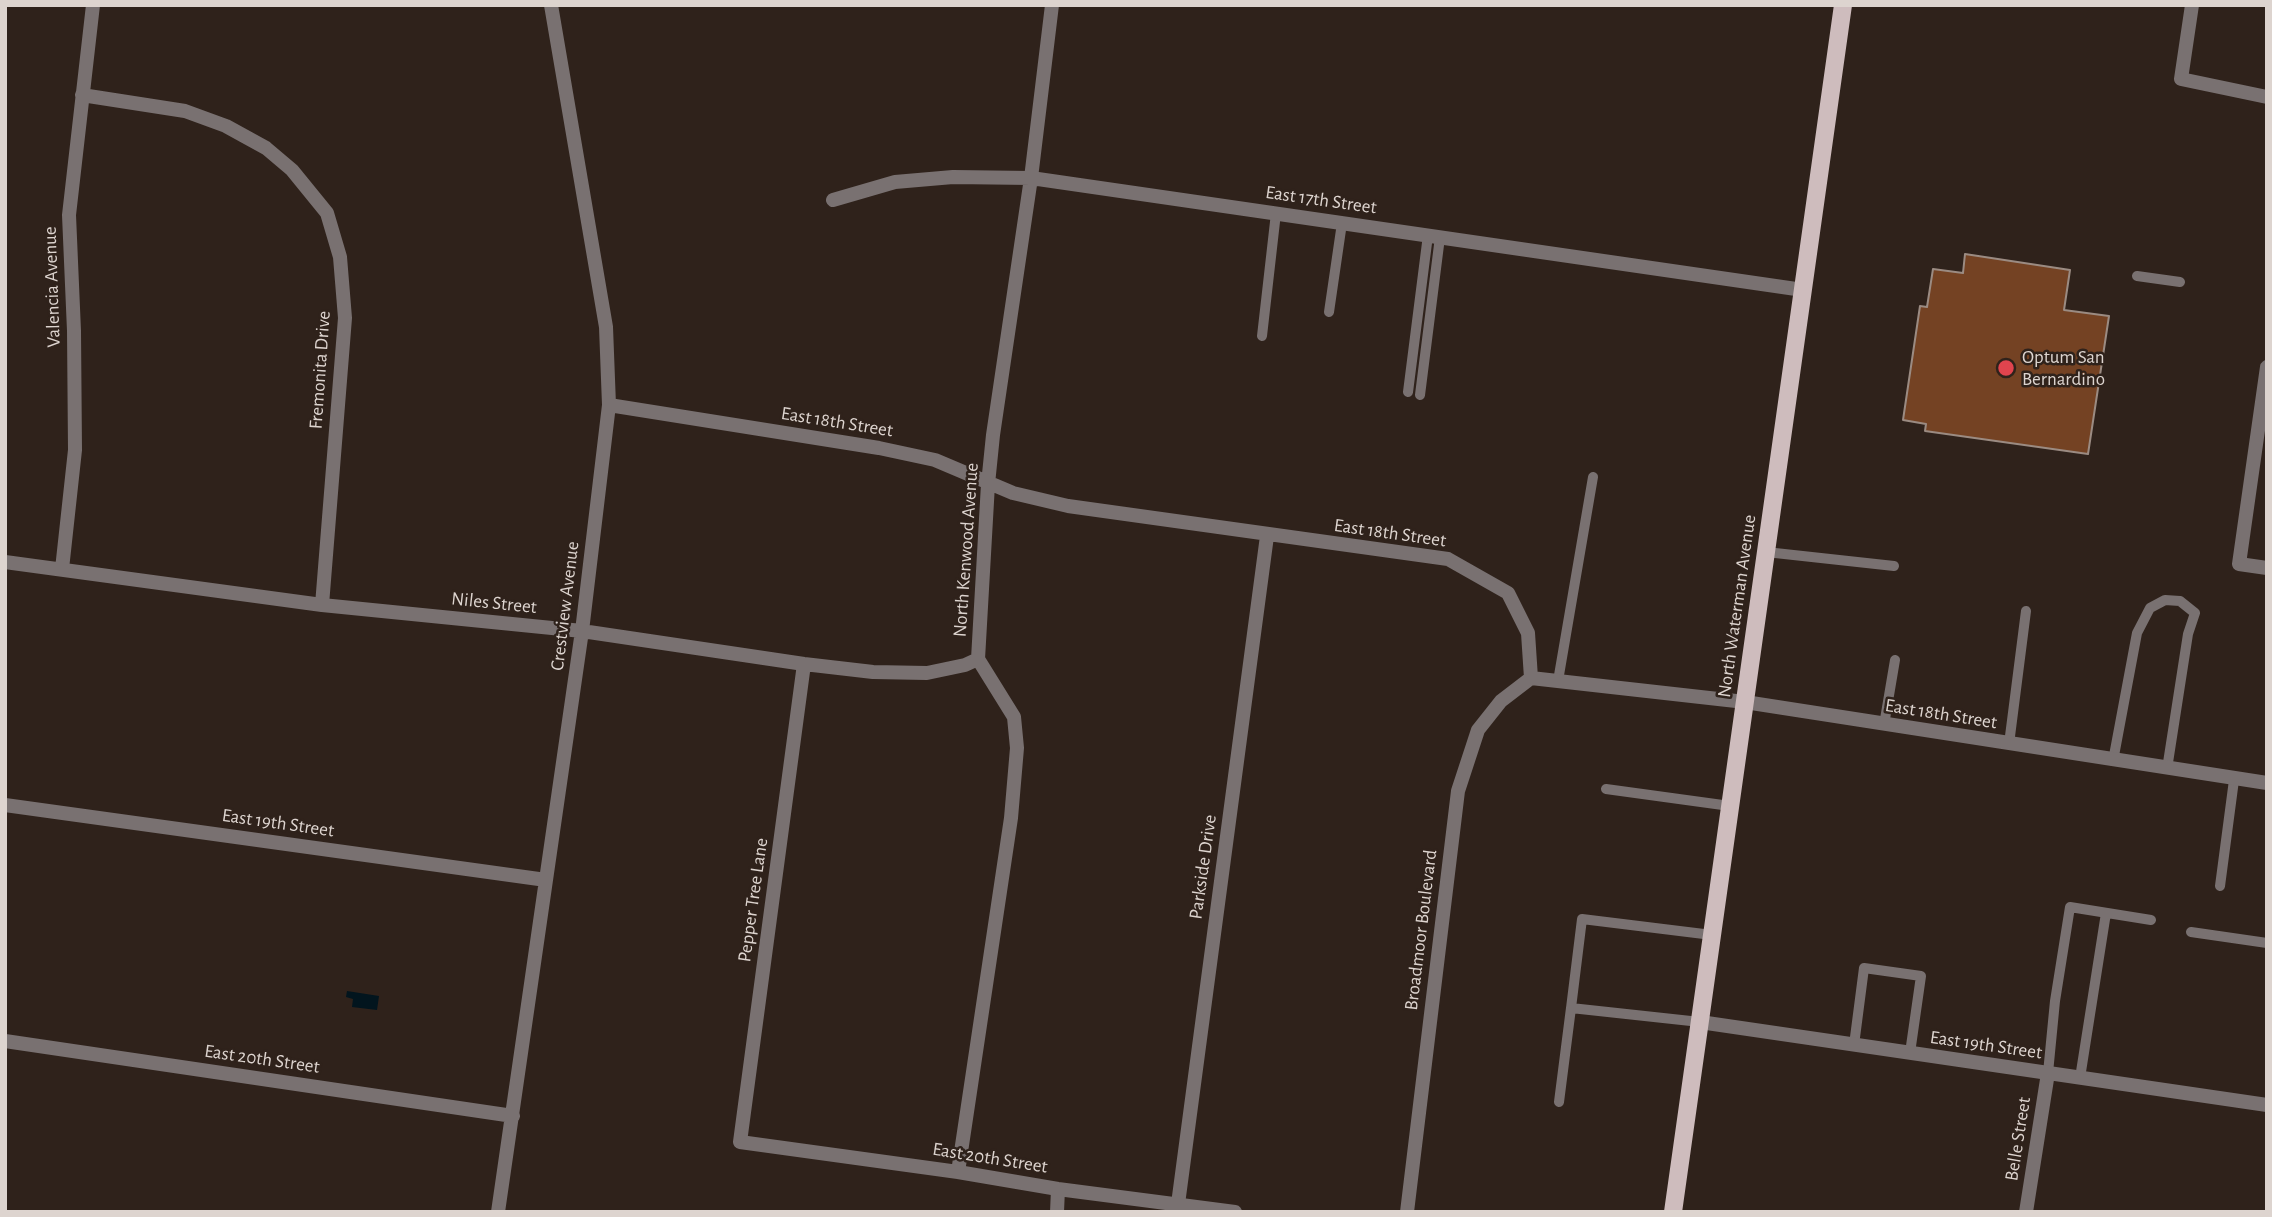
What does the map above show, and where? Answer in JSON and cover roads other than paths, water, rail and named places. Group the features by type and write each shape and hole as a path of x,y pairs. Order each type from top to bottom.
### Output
{"main road":[{"name":"North Waterman Avenue","path":"1673,1212 1843,5"}],"street":[{"name":"Valencia Avenue","path":"62,569 75,450 69,215 93,5"},
{"name":"Crestview Avenue","path":"498,1212 582,631 609,405 606,327 551,5"},
{"name":"North Kenwood Avenue","path":"958,1172 1011,818 1017,748 1014,717 978,659 988,484 1052,5"},
{"path":"2192,5 2181,79 2267,97"},
{"name":"Fremonita Drive","path":"82,95 185,111 226,126 266,148 284,163 327,214 340,257 345,318 322,604"},
{"name":"East 17th Street","path":"833,200 895,182 953,177 1031,178 1803,290"},
{"path":"2267,367 2239,564 2267,568"},
{"name":"East 18th Street","path":"609,405 879,448 935,460 1013,493 1068,506 1267,536 1448,559 1508,593 1528,633 1531,678 1745,702 2267,783"},
{"name":"Parkside Drive","path":"1178,1204 1267,536"},
{"name":"Niles Street","path":"5,562 322,604 582,631 873,672 928,673 965,665 978,659"},
{"name":"Pepper Tree Lane","path":"740,1142 804,664"},
{"name":"Broadmoor Boulevard","path":"1407,1212 1458,791 1478,730 1501,701 1531,678"},
{"name":"East 19th Street","path":"5,805 546,880"},
{"name":"East 19th Street","path":"1700,1022 2267,1105"},
{"name":"East 20th Street","path":"5,1041 513,1116"},
{"name":"Belle Street","path":"2026,1212 2048,1073"},
{"name":"East 20th Street","path":"740,1142 1235,1212"},
{"path":"1057,1212 1058,1189"}],"lane":[{"path":"1262,336 1276,213"},
{"path":"1329,312 1342,223"},
{"path":"1408,392 1434,236"},
{"path":"1420,395 1434,236"},
{"path":"2137,276 2180,282"},
{"path":"1558,681 1593,477"},
{"path":"1766,552 1894,566"},
{"path":"2113,761 2137,633 2150,608 2165,600 2179,601 2195,614 2188,635 2167,769"},
{"path":"2010,744 2026,611"},
{"path":"1884,725 1895,660"},
{"path":"2220,886 2234,780"},
{"path":"1606,789 1730,806"},
{"path":"2048,1073 2055,1001 2070,907 2151,920"},
{"path":"2080,1078 2106,912"},
{"path":"1559,1102 1582,919 1712,935"},
{"path":"2191,932 2267,943"},
{"path":"1854,1045 1864,968 1921,975 1910,1053"},
{"path":"1571,1007 1700,1022"}],"water":[{"path":"347,991 379,996 377,1010 352,1007 353,999 346,997"}],"place":[{"name":"Optum San Bernardino","path":"2006,368"}]}
